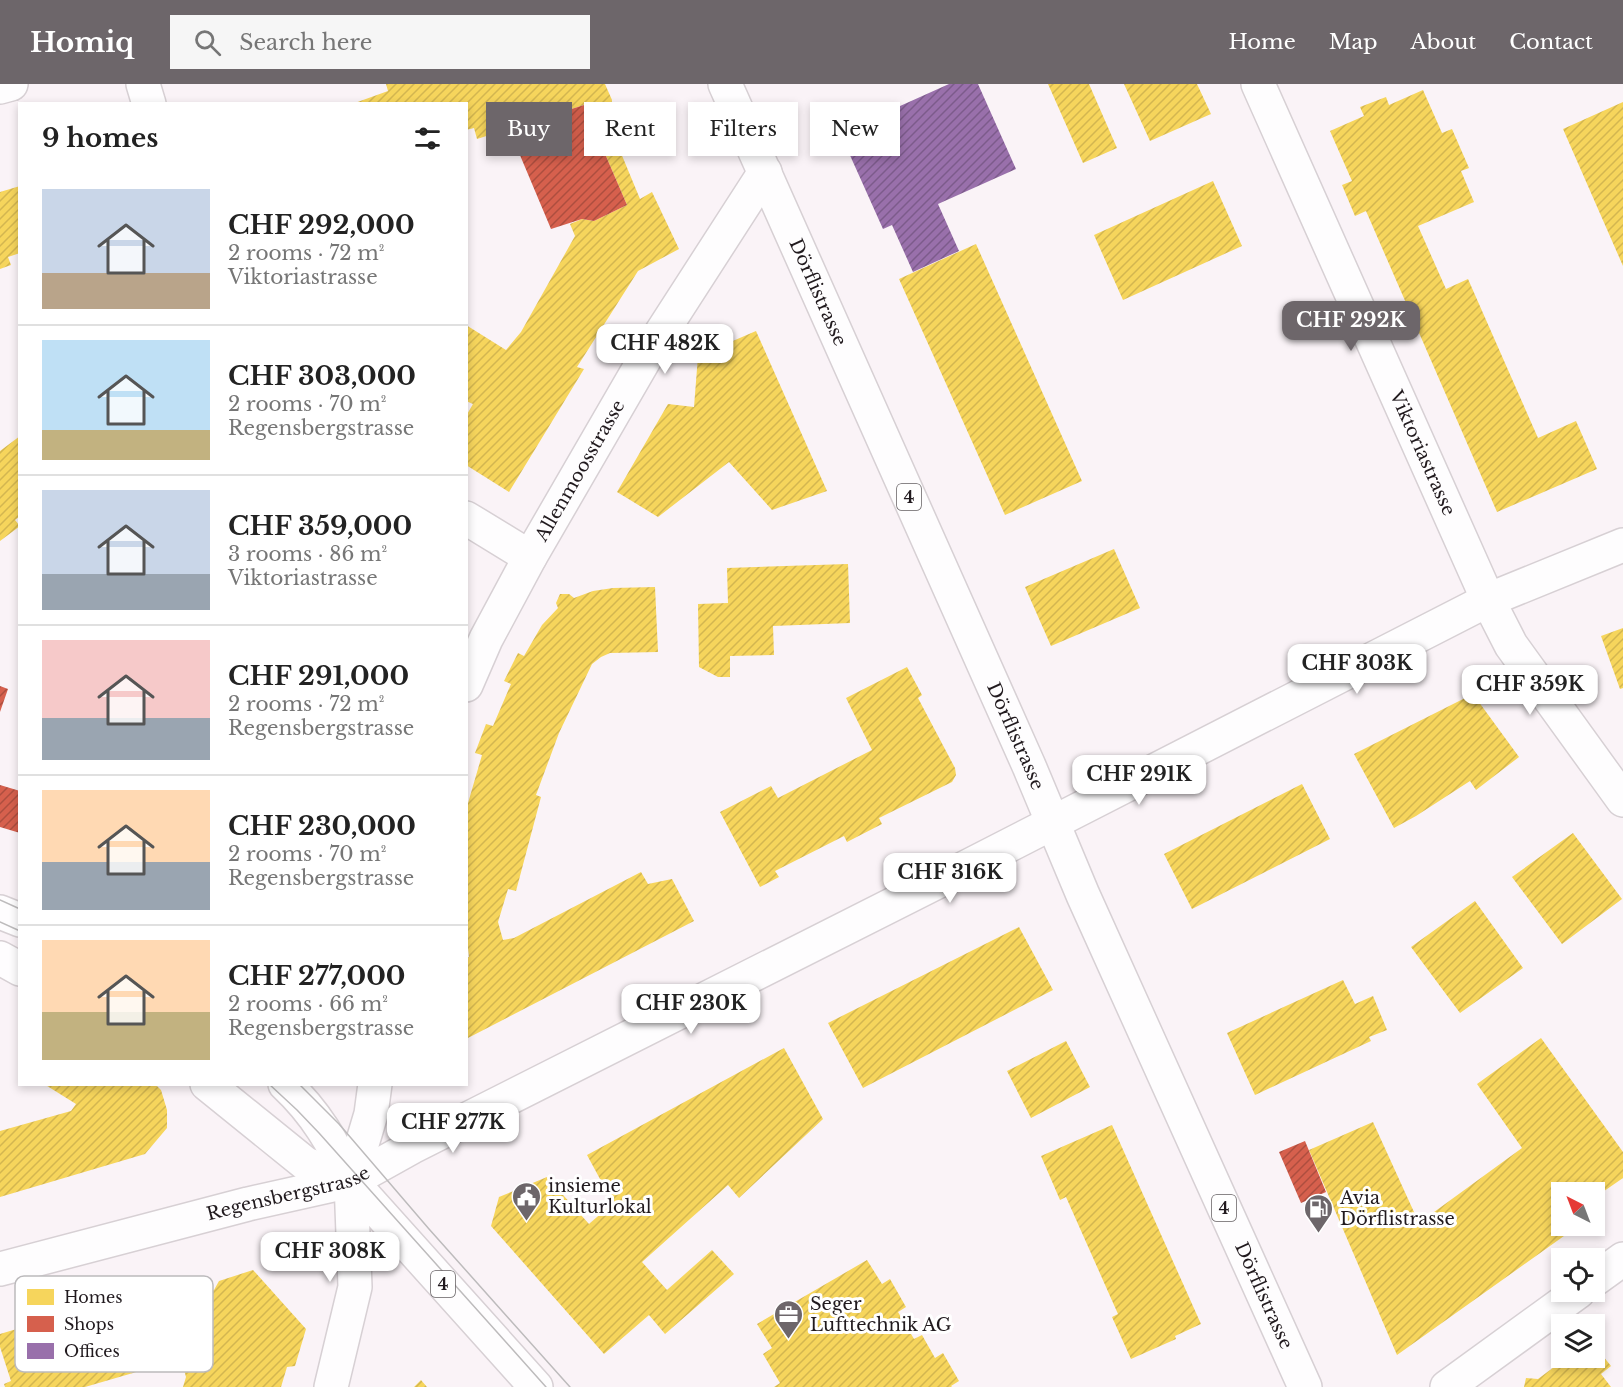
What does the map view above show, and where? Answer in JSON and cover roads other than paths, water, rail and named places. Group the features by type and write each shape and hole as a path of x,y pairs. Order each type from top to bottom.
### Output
{"street":[{"path":"0,87 11,84"},
{"path":"143,84 148,102"},
{"name":"Dörflistrasse","path":"725,84 1305,1387"},
{"name":"Viktoriastrasse","path":"1258,84 1488,600 1511,645 1623,800"},
{"name":"Allenmoosstrasse","path":"468,680 486,639 530,557 647,355 765,172"},
{"path":"468,519 530,557"},
{"name":"Regensbergstrasse","path":"0,1269 248,1204 351,1181 412,1147 1488,600 1623,545"},
{"path":"0,912 18,919"},
{"path":"0,958 18,968"},
{"name":"4","path":"209,1086 306,1164 351,1181 536,1387"},
{"path":"287,1086 305,1103 334,1144 351,1181"},
{"path":"331,1387 355,1287 351,1181 371,1114 375,1086"},
{"path":"1605,1272 1623,1259"},
{"path":"1447,1387 1564,1302"}],"tram line":[{"path":"0,900 18,908"},
{"path":"0,922 18,930"},
{"path":"271,1086 319,1133 546,1387"},
{"path":"301,1086 339,1124 570,1387"}],"place":[{"name":"insieme Kulturlokal","path":"527,1222"},
{"name":"Avia Dörflistrasse","path":"1319,1234"},
{"name":"Seger Lufttechnik AG","path":"789,1340"}]}
